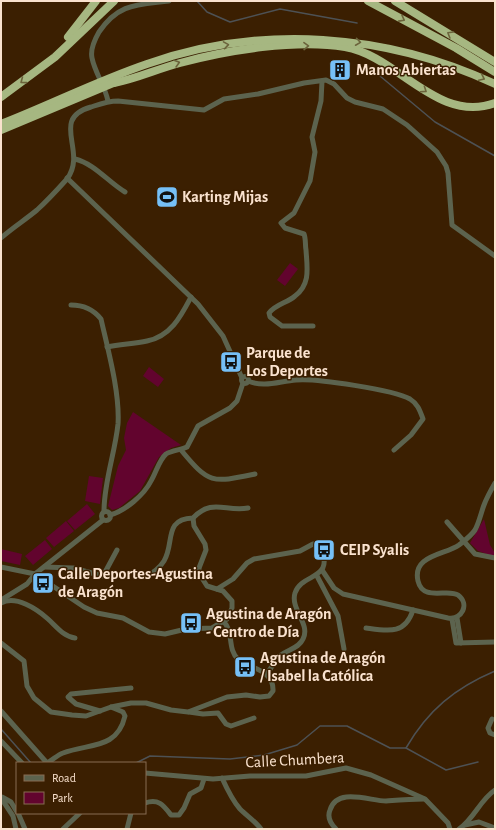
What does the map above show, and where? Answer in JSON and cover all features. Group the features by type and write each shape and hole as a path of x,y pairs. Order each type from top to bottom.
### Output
{"highway":[{"path":"44,65 75,30 96,1"},
{"path":"1,97 55,57 114,1"},
{"path":"368,1 456,48 495,72"},
{"path":"396,1 495,62"},
{"path":"1,124 115,76 161,60 207,48 242,43 305,38 333,39 398,49 454,66 495,84"},
{"path":"114,83 180,62 223,53 290,46 327,46 345,47 366,54 390,66 432,95 456,105 476,107 495,103"},
{"path":"1,130 114,83 161,60"}],"street":[{"path":"108,99 92,60 94,40 116,12 128,7 169,1"},
{"path":"314,326 282,326 270,317 269,313 278,305 296,296 304,288 307,280 308,271 304,234 285,228 281,223 294,212 310,181 315,152 312,137 321,101 322,81"},
{"path":"1,238 38,209 67,178 72,170 75,158 70,130 72,118 78,112 108,99 204,110 224,99 240,97 295,84 322,81 334,84 347,98 383,109 407,126 437,152 446,166 448,173 452,225 495,256"},
{"path":"75,158 90,165 115,186 125,192"},
{"path":"1,600 27,584 35,574 103,520 109,519 110,515 117,512 142,494 167,453 181,450 190,444 198,426 230,408 237,401 244,381 223,336 192,297 67,178"},
{"path":"107,347 125,343 147,341 162,335 181,317 192,297"},
{"path":"71,305 80,305 94,311 101,319 118,404 118,416 104,511 101,515 103,520"},
{"path":"244,381 257,384 272,384 297,380 325,382 379,391 410,399 418,405 423,419 411,435 394,450"},
{"path":"181,450 203,474 213,478 225,480 255,474"},
{"path":"322,570 334,588 343,594 454,618 461,614 464,607 459,596 455,594 438,594 428,592 421,587 418,581 418,571 421,563 427,558 450,550 464,541 475,530 485,502 495,483"},
{"path":"145,577 159,569 164,561 168,551 171,532 176,523 184,518 193,518 201,510 209,507 236,510 248,508"},
{"path":"104,511 110,515"},
{"path":"1,567 35,574 84,607 97,613 123,618 156,634 165,634 186,629 212,628 224,622 230,614 232,601 229,596 217,589 207,586 200,575 199,568 206,550 205,544 194,526 193,518"},
{"path":"447,522 475,554 495,558"},
{"path":"217,589 233,579 247,563 254,559 300,551 313,544 320,546 324,560 322,570 316,576 301,584 295,593 295,608 305,630 304,638 297,646 277,659 267,674"},
{"path":"44,567 73,568 103,576 117,550"},
{"path":"316,576 338,616 344,649"},
{"path":"1,603 8,600 18,601 46,617 68,637 75,638"},
{"path":"366,628 395,630 408,622 413,610"},
{"path":"454,618 459,643 495,642"},
{"path":"188,712 227,697 236,695 269,696 273,691 273,685 267,674 237,658 231,645 229,628 224,622"},
{"path":"1,643 24,661 27,686 30,693 51,712 86,716 131,702 146,703 172,710 203,714 220,714 226,724 231,726 254,718"},
{"path":"100,711 76,704 68,697 72,694 131,688"},
{"path":"1,711 45,762 49,762 63,753 110,740 118,734 125,716 123,712 111,707"},
{"path":"201,708 203,714"},
{"path":"492,719 488,728 490,733 495,735"},
{"path":"1,741 21,762"},
{"name":"Calle Chumbera","path":"146,773 204,779 250,776 306,776 346,768 371,775 425,799 448,823 450,829"},
{"path":"222,778 237,805 261,829"},
{"path":"146,803 159,802 165,806 171,816 178,815 184,808 190,794 201,788 204,779"},
{"path":"459,829 465,825 485,799 495,790"},
{"path":"1,797 11,802 16,810"},
{"path":"1,797 13,816 16,829"},
{"path":"336,829 332,824 329,813 331,805 341,798 359,797 386,800 425,799"},
{"path":"18,814 25,829"},
{"path":"63,829 79,814"},
{"path":"127,829 131,814"},
{"path":"465,825 479,822 495,828"}],"green space":[{"path":"290,263 298,269 285,286 277,280"},
{"path":"149,367 164,379 158,387 143,376"},
{"path":"133,412 181,445 171,448 159,457 140,491 119,508 112,510 108,506 118,466 126,450 124,438 127,423"},
{"path":"89,476 103,478 100,504 85,501"},
{"path":"87,504 95,514 75,530 67,521"},
{"path":"484,519 490,545 495,553 495,557 478,551 470,543"},
{"path":"66,521 74,531 54,547 46,538"},
{"path":"45,540 52,549 33,565 25,556"},
{"path":"1,549 22,554 20,565 1,561"}],"waterway":[{"path":"197,1 207,12 230,22 280,9 357,23"},
{"path":"368,66 435,122 495,156"},
{"path":"406,748 414,734 433,711 467,685 495,671"},
{"path":"138,762 150,756 230,759 264,755 297,745 320,726 347,726 390,748 406,748 446,770 478,762"},
{"path":"1,729 30,762"}],"place":[{"name":"Manos Abiertas","path":"340,70"},
{"name":"Karting Mijas","path":"167,197"},
{"name":"Parque de Los Deportes","path":"231,362"},
{"name":"CEIP Syalis","path":"324,550"},
{"name":"Calle Deportes-Agustina de Aragón","path":"43,583"},
{"name":"Agustina de Aragón - Centro de Día","path":"191,623"},
{"name":"Agustina de Aragón / Isabel la Católica","path":"245,667"}]}
